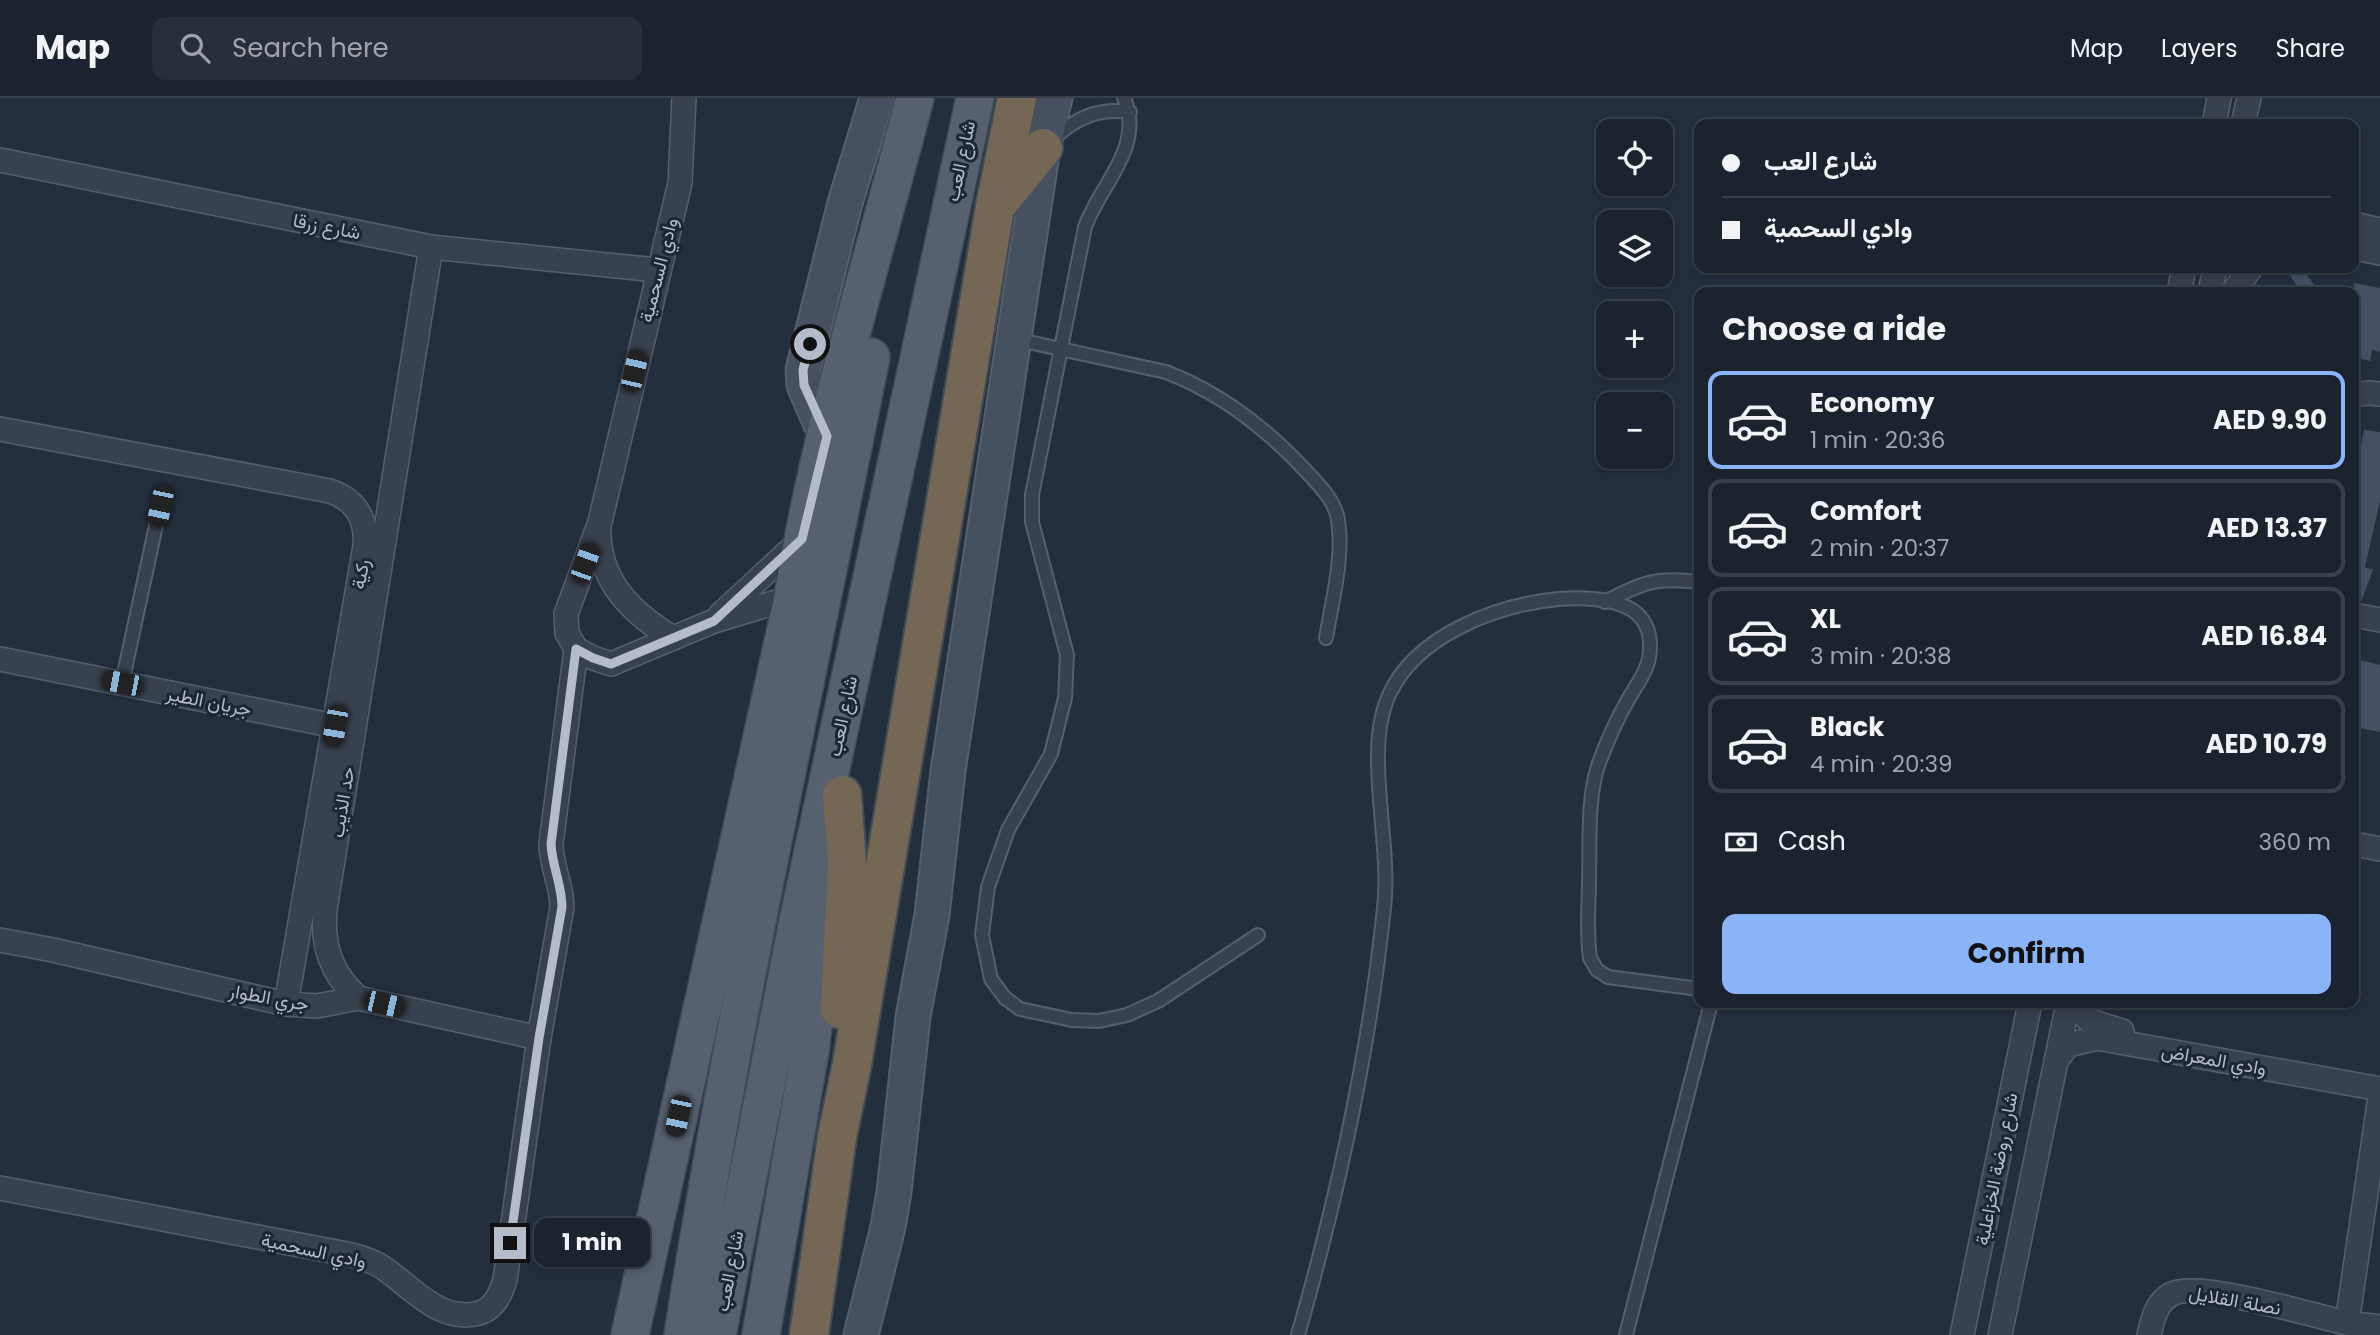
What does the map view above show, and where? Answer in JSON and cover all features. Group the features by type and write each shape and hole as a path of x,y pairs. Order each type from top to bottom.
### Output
{"highway":[{"path":"809,1335 837,1138 852,1064 995,206 1017,98"},
{"path":"995,206 1044,148"},
{"path":"837,1138 838,1043 847,863 842,794"},
{"path":"834,1335 853,1134 852,1064"}],"main road":[{"path":"827,436 804,385 803,370 845,202 877,98"},
{"path":"630,1335 793,597 802,539 915,98"},
{"name":"شارع العب","path":"683,1335 713,1144 755,918 805,684 921,98"},
{"name":"شارع العب","path":"717,1335 790,962 975,98"},
{"path":"861,1335 890,1215 913,1017 932,915 948,771 1044,148 1055,98"},
{"path":"761,1335 810,1051 842,794 841,723"}],"street":[{"name":"وادي السحمية","path":"0,1188 352,1255 383,1267 432,1306 446,1313 462,1316 478,1314 490,1308 496,1301 505,1280 539,1038 562,907 561,888 552,862 551,844 576,649 566,632 566,614 600,522 657,270 680,183 684,98"},
{"path":"2215,119 2219,98"},
{"path":"2245,119 2249,98"},
{"path":"2249,98 2251,119"},
{"name":"شارع زرقا","path":"0,160 430,247 657,270"},
{"path":"2359,225 2380,230"},
{"name":"حد الذيب","path":"358,998 346,987 329,959 324,927 366,596 430,247"},
{"path":"2359,248 2380,253"},
{"path":"2236,287 2247,273"},
{"path":"2359,394 2380,394"},
{"name":"ركية","path":"0,429 341,495 359,511 366,534 366,596 335,726 286,1004"},
{"name":"وادي السحمية","path":"600,522 599,548 602,560 624,600 643,620 673,638"},
{"path":"714,621 802,539"},
{"path":"576,649 611,664 714,621 793,597"},
{"path":"2359,616 2380,621"},
{"name":"جريان الطير","path":"0,659 335,726"},
{"path":"2359,845 2380,849"},
{"name":"جري الطوار","path":"0,940 286,1004 317,1006 358,998 539,1038"},
{"name":"شارع روضة الخزاعلية","path":"1962,1335 2029,1008"},
{"name":"شارع روضة الخزاعلية","path":"2000,1335 2068,1008"},
{"name":"وادي المعراض","path":"2075,1008 2090,1021 2111,1029 2380,1075"},
{"name":"وادي المعراض","path":"2056,1061 2068,1045 2098,1038 2380,1089"},
{"path":"2347,1324 2380,1097"},
{"name":"نصلة القلايل","path":"2149,1335 2153,1315 2164,1299 2179,1291 2189,1290 2224,1295 2347,1324 2380,1327"}],"lane":[{"path":"1124,98 1130,112 1127,146 1096,200 1085,227 1032,495 1031,513 1067,654 1065,698 1051,754 1008,830 988,887 982,935 991,979 1004,998 1020,1009 1072,1020 1098,1021 1127,1015 1158,1001 1258,935"},
{"path":"1044,148 1078,118 1104,111 1130,112"},
{"path":"1014,339 1166,372 1188,381 1250,419 1290,454 1330,499 1338,518 1339,541 1326,638"},
{"path":"122,683 160,507"},
{"path":"1605,601 1643,583 1676,579 1694,581"},
{"path":"1298,1335 1345,1158 1364,1057 1385,903 1386,851 1377,755 1380,719 1390,692 1406,668 1427,648 1461,627 1536,601 1578,597 1605,601 1633,609 1646,625 1650,646 1647,668 1628,699 1598,767 1590,839 1590,958 1597,970 1608,977 1694,988"},
{"path":"1626,1335 1710,1008"}],"building":[{"path":"2306,273 2316,287 2298,287 2290,275"},
{"path":"2354,283 2380,288 2380,352 2372,350 2370,361 2359,358 2359,287 2354,287"},
{"path":"2364,430 2380,432 2380,501 2365,567 2373,570 2361,602 2359,602 2359,456"},
{"path":"2359,660 2380,665 2380,732 2359,728"}],"route":[{"path":"510,1243 539,1038 562,907 561,888 552,862 551,844 576,649 611,664 714,621 802,539 827,436 804,385 803,370 810,344"}]}
